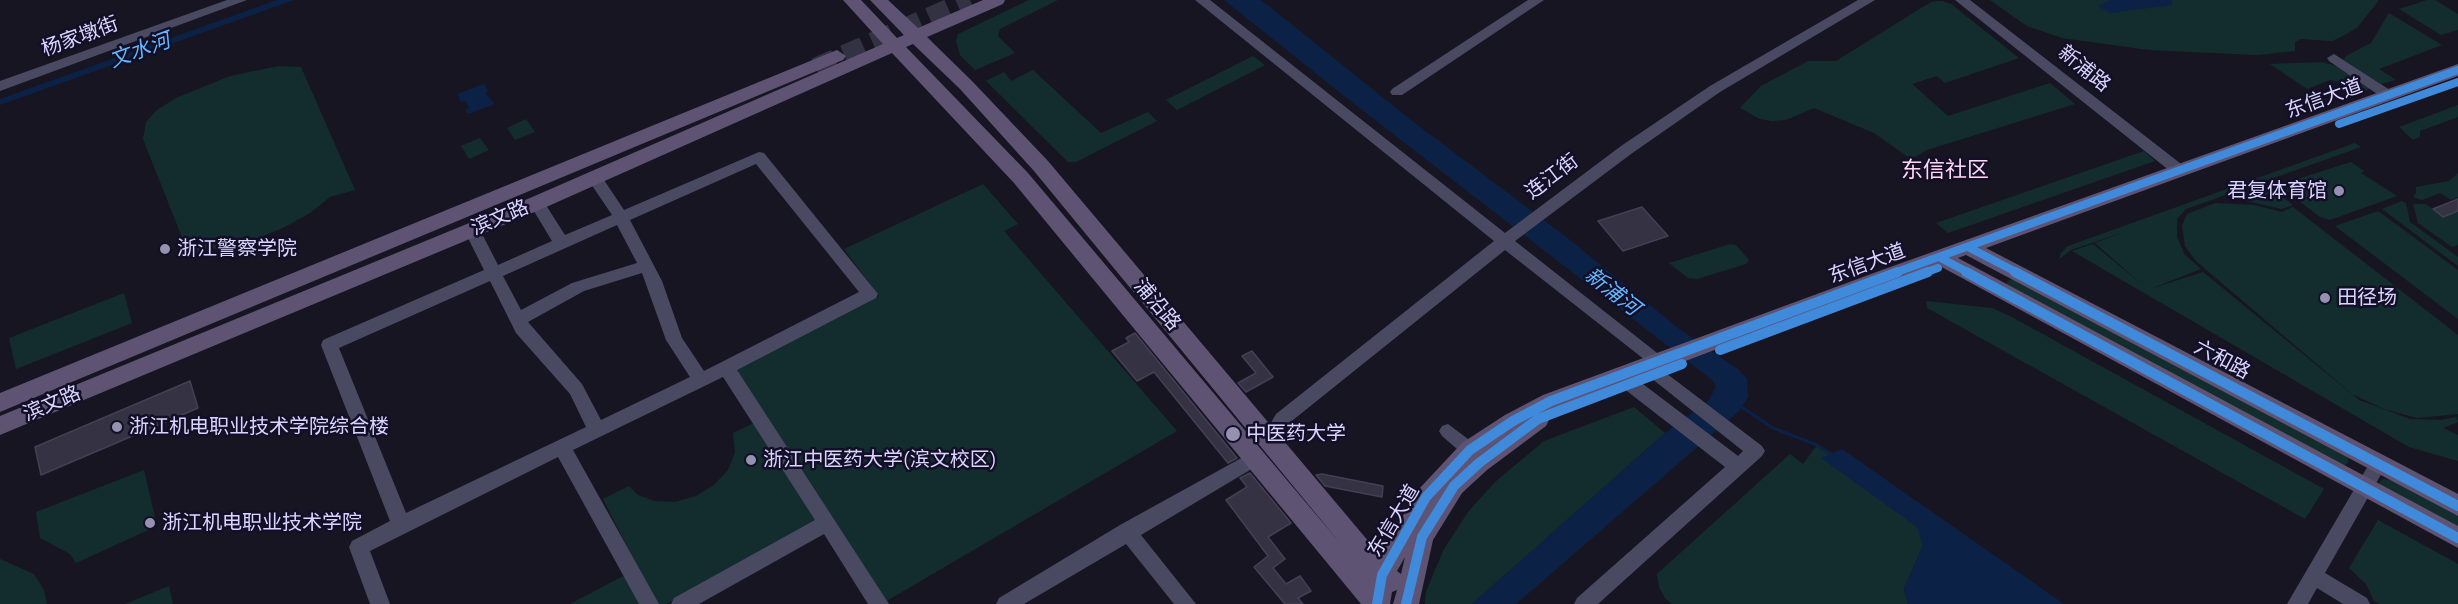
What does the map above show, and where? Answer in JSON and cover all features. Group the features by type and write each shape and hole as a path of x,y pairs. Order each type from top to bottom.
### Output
{"main road":[{"name":"浦沿路","path":"851,0 966,85 1041,166 1383,575 1407,597"},
{"name":"浦沿路","path":"878,0 902,37 1377,604"},
{"name":"滨文路","path":"0,404 863,45 902,37 970,0"},
{"name":"滨文路","path":"0,426 537,203 902,37 997,0"},
{"name":"东信大道","path":"1377,604 1383,575 1426,497 1470,450 1513,421 1551,401 1713,347 2180,171 2458,70"},
{"name":"东信大道","path":"1974,249 2458,82"},
{"name":"六和路","path":"1974,249 2458,507"},
{"path":"1945,260 2458,538"},
{"name":"东信大道","path":"1407,597 1422,537 1454,486 1479,463 1538,419 1629,383 1666,363"},
{"path":"1377,604 1407,597"}],"street":[{"name":"杨家墩街","path":"0,86 240,0"},
{"path":"1202,0 1666,363 1699,405 1756,451 1584,604"},
{"path":"1397,92 1537,0"},
{"name":"连江街","path":"1270,440 1282,419 1540,213 1715,89 1868,0"},
{"name":"新浦路","path":"1962,0 2180,171"},
{"path":"2334,58 2388,95"},
{"path":"380,604 359,547 401,524 701,380 870,294 759,157 329,345 401,524"},
{"path":"595,178 621,217 654,281 674,340 701,380"},
{"path":"537,203 561,243"},
{"path":"472,230 518,320 576,389 597,430"},
{"path":"518,320 578,287 645,266"},
{"path":"726,367 879,604"},
{"path":"1629,383 1738,467"},
{"path":"1253,420 1282,419"},
{"path":"1448,431 1470,450"},
{"path":"561,446 649,604"},
{"path":"1006,604 1127,531 1254,459"},
{"path":"2297,604 2378,464"},
{"path":"681,604 827,523"},
{"path":"1127,531 1186,604"},
{"path":"2313,576 2360,604"}],"green space":[{"path":"1029,0 1058,0 1000,29 998,36 1015,53 975,70 960,55 956,40 958,34"},
{"path":"1990,0 2379,0 2357,28 2339,38 2332,41 2301,39 2295,42 2295,51 2257,55 2149,50 2062,38 2027,26"},
{"path":"2427,0 2435,0 2458,14 2458,30 2441,35 2399,9"},
{"path":"1942,1 1951,4 2019,58 1945,83 1937,76 1912,84 1948,116 2050,83 2075,104 1927,150 1911,159 1874,133 1814,108 1786,120 1772,121 1760,119 1740,108 1761,86 1808,61 1836,61 1931,2"},
{"path":"2389,13 2442,45 2379,69 2396,80 2381,84 2343,60 2346,56 2371,43"},
{"path":"1253,56 1265,65 1177,110 1166,100"},
{"path":"2321,62 2340,67 2373,88 2357,93 2340,82 2330,80 2307,89 2270,64"},
{"path":"279,66 301,67 355,190 330,197 310,213 283,228 255,239 189,255 143,139 146,122 157,110 176,98 230,76"},
{"path":"1033,70 1101,133 1148,112 1157,121 1076,162 1068,162 986,81 1004,72 1011,81"},
{"path":"2458,105 2458,117 2420,131 2420,137 2413,140 2399,127"},
{"path":"526,119 535,132 515,140 507,128"},
{"path":"480,138 489,150 469,159 461,146"},
{"path":"2355,143 2361,147 2186,209 2177,219 2177,236 2184,254 2201,269 2150,289 2203,272 2359,400 2410,419 2441,420 2456,417 2458,422 2443,428 2458,435 2458,461 2409,447 2072,251 2093,244 2144,286 2095,243 2124,232 2071,250 2059,259 2068,246"},
{"path":"2144,151 2155,161 1948,233 1936,223"},
{"name":"君复体育馆","path":"2351,162 2364,171 2361,173 2397,196 2330,220 2320,217 2286,191 2288,189 2282,184"},
{"path":"2458,173 2458,197 2451,200 2440,193 2422,200 2413,197 2416,187 2449,181"},
{"path":"983,184 1018,224 1004,231 1177,431 883,603 734,367 879,296 844,249"},
{"path":"2271,188 2293,205 2282,209 2238,199"},
{"path":"2402,201 2406,203 2410,222 2458,257 2458,266 2382,209"},
{"name":"田径场","path":"2215,203 2254,205 2282,212 2293,207 2458,335 2458,414 2417,418 2384,409 2352,394 2196,261 2185,246 2182,226 2187,214"},
{"path":"2413,204 2426,204 2443,217 2458,211 2458,245 2452,247 2418,223"},
{"path":"2378,211 2458,270 2458,319 2335,226"},
{"path":"1730,244 1736,245 1749,260 1746,264 1697,279 1688,278 1669,263"},
{"path":"2011,279 2019,281 2331,448 2347,457 2349,462 2344,466 2010,288 2006,283"},
{"path":"124,293 132,323 16,369 9,338"},
{"path":"1926,301 1992,308 2010,316 2324,489 2305,519 1927,308"},
{"path":"1634,407 1665,433 1472,604 1425,604 1426,591 1444,549 1468,512 1495,482 1544,441"},
{"path":"758,421 820,520 666,604 656,604 603,499 629,486 638,495 654,501 675,502 696,496 714,485 728,470 735,453 733,433"},
{"path":"1817,445 1917,527 1923,545 1904,589 1908,604 1672,604 1665,598 1659,587 1657,574 1790,454 1803,464"},
{"path":"144,470 157,526 76,563 70,554 40,538 36,512"},
{"path":"2383,479 2392,480 2458,516 2458,529 2382,488 2379,483"},
{"path":"2378,520 2458,564 2458,604 2380,604 2374,601 2366,584 2349,568"},
{"path":"0,559 34,574 44,590 47,604 0,604"},
{"path":"629,573 645,604 570,604"},
{"path":"169,586 173,604 125,604"}],"water":[{"name":"文水河","path":"277,0 294,0 0,105 0,99"},
{"name":"新浦河","path":"1224,0 1260,0 1270,7 1411,120 1565,236 1678,328 1739,370 1747,379 1748,397 1739,411 1516,604 1472,604 1665,433 1708,401 1716,387 1712,380 1353,103"},
{"path":"2110,0 2172,0 2172,5 2111,13 2097,6"},
{"path":"484,84 488,91 485,93 495,104 468,114 465,109 469,108 465,101 461,102 457,94"},
{"path":"1842,449 2064,604 1908,604 1904,589 1923,545 1917,527 1821,458"}],"building":[{"path":"2458,199 2458,211 2443,217 2433,209"},
{"path":"1642,207 1668,236 1623,251 1598,221"},
{"path":"1135,333 1237,458 1228,463 1154,372 1137,381 1112,351 1129,342 1126,338"},
{"path":"1252,351 1273,377 1246,392 1238,383 1256,373 1242,356"},
{"name":"浙江机电职业技术学院综合楼","path":"190,381 198,408 41,475 35,447"},
{"path":"1250,473 1291,523 1268,537 1285,559 1273,568 1286,584 1300,576 1311,591 1298,598 1303,604 1285,604 1254,567 1268,556 1226,500 1247,487 1240,478"},
{"path":"1322,474 1383,486 1382,497 1325,486 1316,475"}],"waterway":[{"path":"1740,406 1773,428 1817,445 1834,456"}],"tunnel":[{"path":"816,68 970,0"}],"cycle path":[{"path":"1377,604 1382,575 1426,497 1470,450 1513,421 1551,401 1889,275 2458,70"},
{"path":"2339,124 2458,82"},
{"path":"1968,247 2458,506"},
{"path":"1939,257 2458,538"},
{"path":"1720,350 1938,268"},
{"path":"1406,604 1422,537 1454,486 1479,463 1538,419 1682,364"}],"place":[{"name":"君复体育馆","path":"2339,191"},
{"name":"浙江警察学院","path":"165,249"},
{"name":"田径场","path":"2325,298"},
{"name":"浙江机电职业技术学院综合楼","path":"117,427"},
{"name":"中医药大学","path":"1233,434"},
{"name":"浙江中医药大学(滨文校区)","path":"751,460"},
{"name":"浙江机电职业技术学院","path":"150,523"}],"district":[{"name":"东信社区","path":"1945,171"}]}
